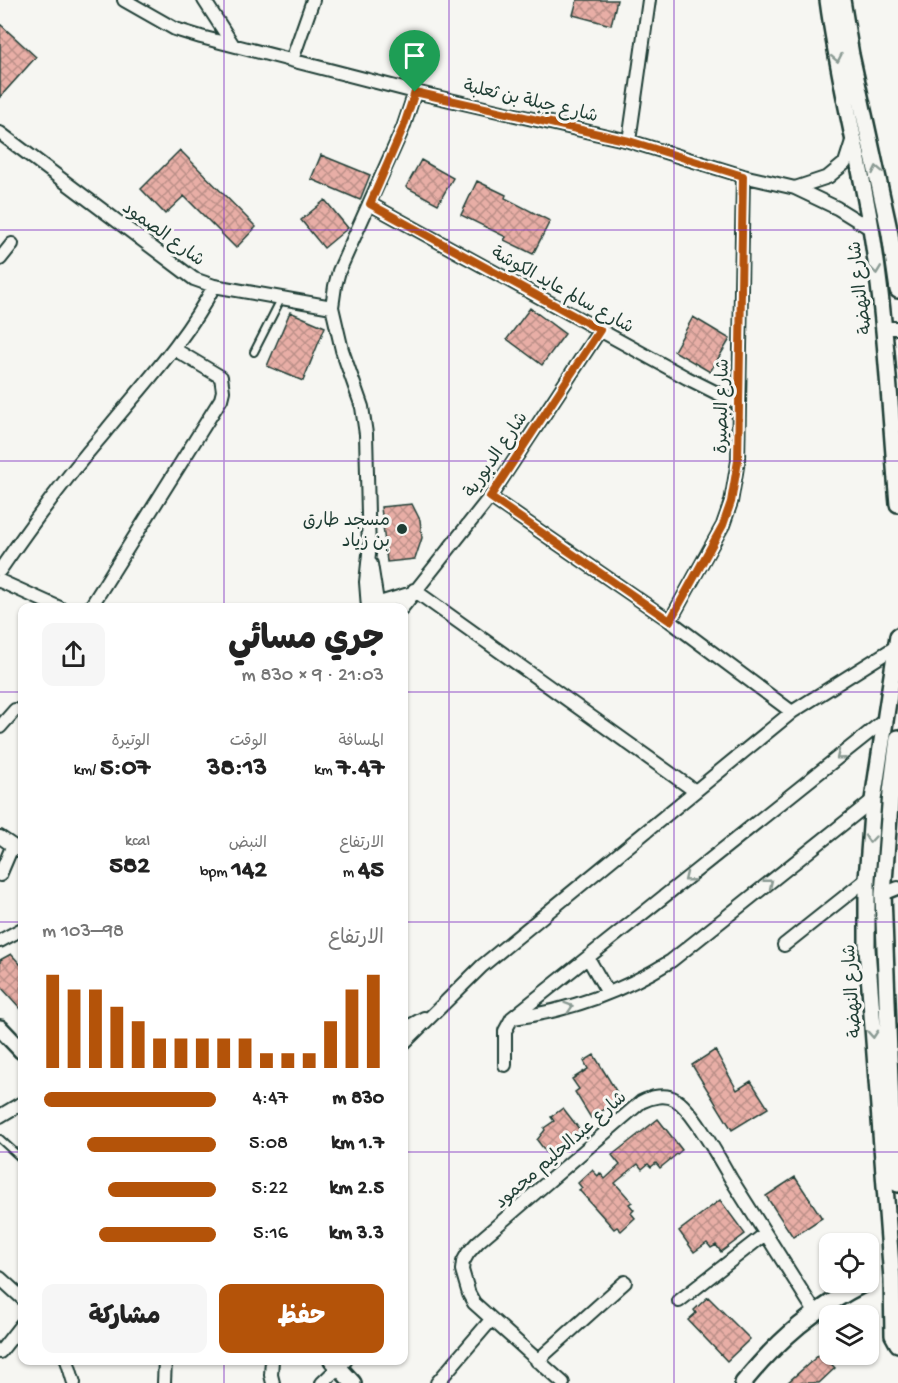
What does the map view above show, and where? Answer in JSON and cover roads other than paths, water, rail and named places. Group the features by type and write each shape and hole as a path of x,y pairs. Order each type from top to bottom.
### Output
{"street":[{"name":"شارع جبلة بن ثعلبة","path":"124,0 176,28 233,45 415,92 629,141 743,176 795,188 837,208 871,229"},
{"path":"204,0 233,45"},
{"path":"292,60 314,0"},
{"path":"629,141 649,0"},
{"name":"شارع النهضة","path":"828,0 852,141 891,328 898,504"},
{"name":"شارع النهضة","path":"842,0 851,56 890,234 898,290"},
{"path":"372,603 366,582 369,554 366,434 362,407 342,350 332,308 334,286 339,271 403,128 415,92"},
{"name":"شارع الصمود","path":"0,133 194,279 214,286 332,308"},
{"path":"795,188 828,177 845,163 852,141"},
{"name":"شارع البصيرة","path":"670,621 718,535 731,502 738,461 743,176"},
{"name":"شارع سالم عايد الكوشة","path":"370,204 687,378 739,404"},
{"path":"0,260 12,244"},
{"path":"0,570 76,466 174,349 205,304 214,286"},
{"name":"شارع الدبورية","path":"405,603 490,497 600,330"},
{"path":"93,603 223,391 221,377 174,349"},
{"path":"490,497 670,621 792,712"},
{"path":"0,581 49,603"},
{"path":"382,603 413,592 695,791"},
{"path":"408,1039 482,966 792,712 898,641"},
{"name":"شارع النهضة","path":"898,641 873,800 867,879 867,948 898,1184"},
{"path":"0,727 15,710"},
{"path":"506,1065 505,1031 512,1018 886,719"},
{"name":"شارع النهضة","path":"898,738 892,855 883,894 889,1107 884,1276 893,1335 898,1344"},
{"path":"512,1018 561,1009 608,993 630,984 671,961 873,800"},
{"path":"0,837 17,850 0,875"},
{"path":"784,945 867,879"},
{"path":"883,894 898,888"},
{"path":"0,941 18,931"},
{"path":"588,958 608,993"},
{"path":"408,1027 431,1015"},
{"path":"0,1028 18,1047"},
{"name":"شارع عبدالحليم محمود","path":"563,1383 474,1303 463,1278 463,1262 468,1253 647,1099 663,1096 673,1098 682,1105 712,1148 815,1312"},
{"path":"0,1116 18,1105"},
{"path":"679,1301 765,1234"},
{"path":"743,1383 792,1331 815,1312 884,1276"},
{"path":"0,1278 18,1294"},
{"path":"537,1361 625,1282"},
{"path":"436,1383 491,1320"},
{"path":"0,1352 18,1329"},
{"path":"69,1365 74,1383"},
{"path":"164,1383 165,1365"},
{"path":"272,1365 273,1383"},
{"path":"322,1383 337,1365"},
{"path":"340,1365 353,1383"}],"lane":[{"path":"254,352 281,298"},
{"path":"0,1139 18,1155"}],"place":[{"name":"مسجد طارق بن زياد","path":"402,529"}]}
